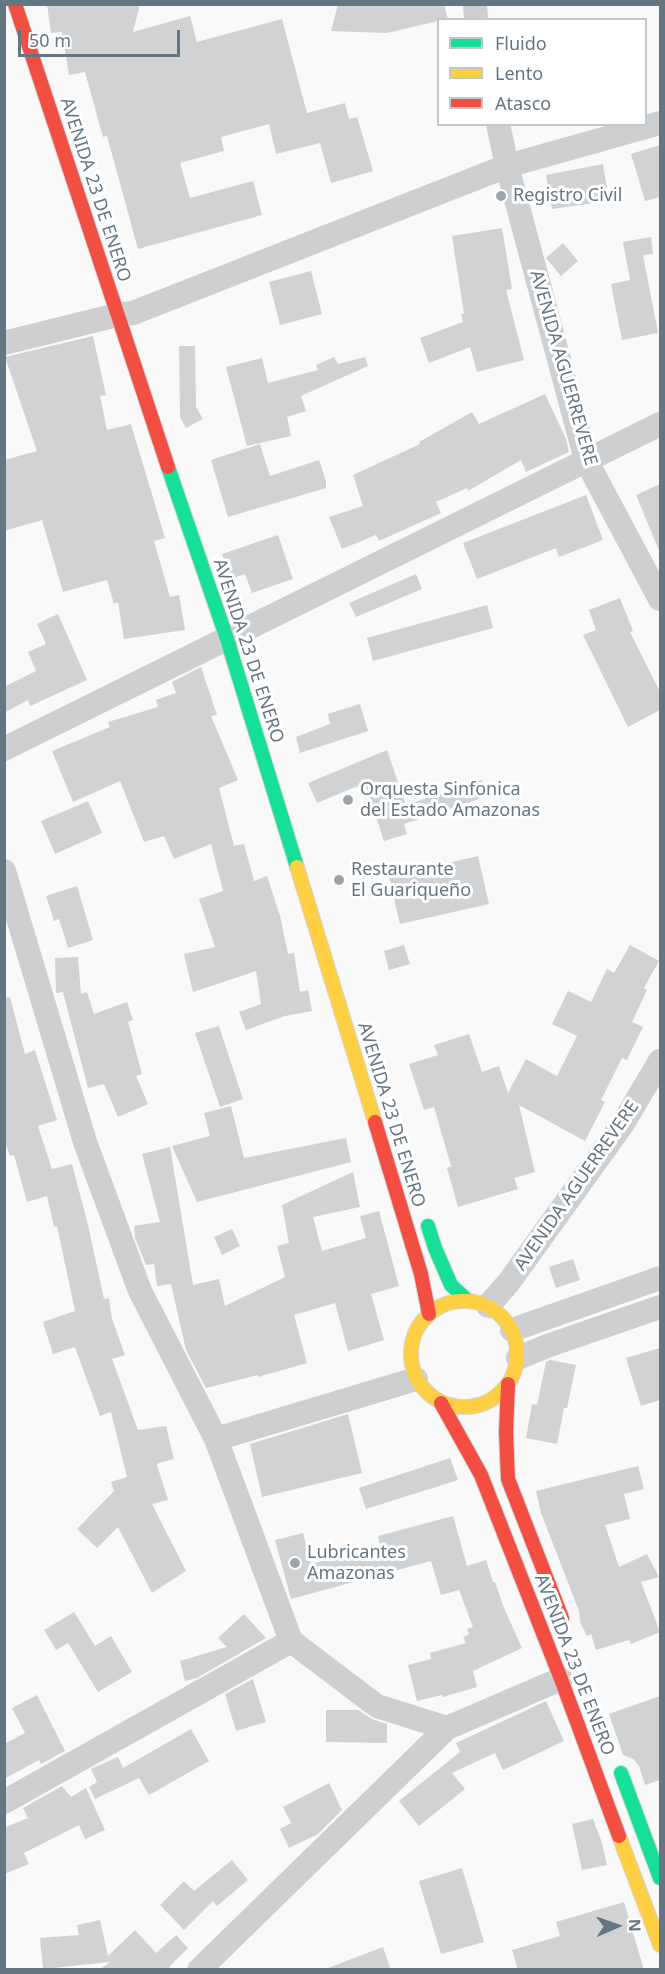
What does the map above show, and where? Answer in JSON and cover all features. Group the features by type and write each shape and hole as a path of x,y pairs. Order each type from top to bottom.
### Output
{"main road":[{"name":"AVENIDA 23 DE ENERO","path":"15,4 129,313 237,634 421,1274 429,1314"},
{"name":"AVENIDA 23 DE ENERO","path":"425,1215 435,1248 451,1285 477,1303 497,1312 512,1330"},
{"path":"416,1379 411,1362 411,1344 418,1327 429,1314 447,1304 477,1303"},
{"path":"512,1330 518,1358"},
{"name":"AVENIDA 23 DE ENERO","path":"416,1379 427,1393 441,1403 456,1408 471,1408 486,1404 498,1396 508,1384 518,1358"},
{"name":"AVENIDA 23 DE ENERO","path":"508,1384 506,1432 508,1479 567,1631"},
{"name":"AVENIDA 23 DE ENERO","path":"441,1403 481,1475 561,1679 660,1945"},
{"name":"AVENIDA 23 DE ENERO","path":"616,1760 660,1878"}],"street":[{"path":"4,344 129,313 507,166 660,123"},
{"name":"AVENIDA AGUERREVERE","path":"498,126 507,166 586,460 660,599"},
{"path":"4,749 660,424"},
{"path":"4,871 85,1142 140,1291 216,1439 291,1641 377,1706 447,1728"},
{"name":"AVENIDA AGUERREVERE","path":"477,1303 509,1282 622,1125 660,1061"},
{"path":"512,1330 660,1278"},
{"path":"518,1358 660,1307"},
{"path":"216,1439 416,1379"},
{"path":"4,1802 291,1641"},
{"path":"199,1970 447,1728 561,1679"}],"building":[{"path":"47,4 140,4 133,32 190,16 197,42 282,19 307,113 345,103 349,119 357,117 373,171 331,183 320,143 276,154 269,124 221,137 224,151 180,163 190,198 253,181 262,215 138,249 107,136 103,137 85,72 69,75 62,32 51,33"},
{"path":"338,4 444,4 448,18 437,18 437,21 387,33 331,31"},
{"path":"660,145 660,197 645,201 631,154"},
{"path":"603,164 609,201 552,209 546,175"},
{"path":"502,228 512,289 506,290 524,360 477,372 470,347 429,363 420,338 463,322 461,314 464,314 452,236"},
{"path":"651,237 653,254 643,255 658,333 622,340 611,284 630,280 623,242"},
{"path":"563,243 578,261 561,276 546,258"},
{"path":"311,271 322,314 280,325 269,282"},
{"path":"93,336 106,395 100,396 107,430 131,424 165,538 154,541 170,597 179,595 185,630 124,639 118,602 114,604 107,580 63,592 42,520 4,531 4,460 37,451 5,357"},
{"path":"179,346 195,346 196,407 203,419 186,428 180,417"},
{"path":"334,357 338,364 365,357 368,366 301,396 306,411 287,417 291,436 247,446 226,367 262,358 268,383 318,370 316,365"},
{"path":"545,394 566,439 569,452 526,472 521,460 468,491 467,488 436,502 441,513 379,541 376,535 342,549 329,517 363,506 353,475 420,444 419,442 472,412 479,424"},
{"path":"260,444 270,476 319,460 326,488 228,517 211,460"},
{"path":"660,484 660,553 636,495"},
{"path":"586,495 603,540 559,557 556,548 477,579 463,543"},
{"path":"278,535 293,579 252,593 245,574 230,579 222,554"},
{"path":"416,574 422,589 356,617 349,603"},
{"path":"620,598 633,631 630,632 660,692 660,710 628,727 583,635 596,630 589,610"},
{"path":"487,605 493,628 373,661 367,638"},
{"path":"58,614 87,680 30,706 28,700 4,713 4,687 36,671 28,652 46,644 37,624"},
{"path":"201,667 217,715 211,716 238,780 219,788 234,846 244,844 254,881 267,876 280,916 288,954 294,953 300,992 308,990 312,1011 285,1016 246,1030 239,1012 261,1004 256,971 193,992 184,954 215,947 199,899 223,891 211,844 174,859 164,836 144,842 120,781 73,802 52,751 110,727 108,722 158,707 156,700 176,693 172,682"},
{"path":"360,704 368,731 300,753 296,737 330,724 328,714"},
{"path":"387,750 406,805 482,780 488,796 404,824 407,834 384,841 365,783 317,803 308,783"},
{"path":"88,801 102,833 55,854 41,821"},
{"path":"478,856 489,904 400,924 389,877"},
{"path":"77,886 93,940 68,948 59,919 54,921 46,896"},
{"path":"404,945 410,964 389,970 384,951"},
{"path":"630,945 659,961 644,988 647,990 632,1022 643,1027 627,1060 622,1058 601,1100 605,1102 585,1141 519,1105 535,1172 514,1178 518,1189 458,1207 447,1168 451,1166 434,1107 424,1110 409,1064 438,1055 434,1045 469,1034 482,1072 499,1066 508,1093 526,1059 557,1076 577,1036 552,1024 568,991 591,1002 607,969 614,973"},
{"path":"78,957 81,994 87,992 94,1014 127,1002 133,1020 128,1022 142,1074 136,1076 148,1104 118,1117 104,1084 88,1088 63,992 56,993 55,958"},
{"path":"10,997 25,1054 35,1050 57,1120 38,1126 52,1169 72,1164 104,1299 109,1298 112,1319 125,1355 112,1359 138,1430 166,1426 174,1459 157,1465 168,1500 152,1504 186,1571 152,1593 118,1527 97,1548 77,1529 114,1491 111,1482 127,1477 111,1412 100,1416 75,1347 53,1354 43,1322 75,1311 57,1226 54,1227 47,1196 27,1202 14,1155 10,1156 4,1139 4,998"},
{"path":"219,1026 243,1099 220,1107 195,1033"},
{"path":"231,1106 244,1158 346,1138 351,1162 197,1202 172,1146 210,1136 204,1113"},
{"path":"170,1147 193,1285 219,1279 225,1306 285,1277 277,1246 289,1243 282,1205 353,1172 360,1207 313,1217 322,1251 366,1238 360,1216 379,1211 399,1286 371,1294 384,1340 348,1351 335,1303 294,1315 307,1363 258,1377 258,1375 206,1388 186,1350 171,1284 157,1286 154,1264 146,1265 135,1238 134,1226 160,1222 142,1154"},
{"path":"232,1229 240,1246 222,1255 214,1237"},
{"path":"573,1259 580,1280 556,1288 549,1267"},
{"path":"660,1348 660,1400 641,1406 626,1358"},
{"path":"550,1360 576,1365 557,1444 526,1438 532,1404 537,1405 546,1362"},
{"path":"348,1414 362,1473 262,1497 250,1444"},
{"path":"450,1458 458,1480 366,1509 359,1488"},
{"path":"638,1466 644,1489 624,1494 630,1519 605,1525 619,1567 647,1554 659,1577 641,1582 660,1632 631,1644 629,1640 596,1650 591,1634 587,1636 580,1622 579,1611 541,1513 536,1491"},
{"path":"453,1516 467,1566 486,1560 493,1582 495,1582 522,1648 473,1671 477,1687 443,1697 442,1695 417,1701 408,1665 431,1659 430,1653 466,1643 463,1637 469,1634 467,1629 473,1627 459,1590 441,1595 431,1561 291,1599 275,1540 303,1533 311,1564 380,1545 378,1536"},
{"path":"74,1612 95,1646 111,1636 132,1672 98,1692 68,1643 56,1650 44,1630"},
{"path":"244,1614 266,1638 197,1678 185,1681 180,1661 227,1647 218,1638"},
{"path":"253,1679 266,1722 236,1731 225,1694"},
{"path":"37,1695 65,1751 41,1764 39,1760 4,1779 4,1744 25,1733 12,1708"},
{"path":"660,1696 660,1780 645,1785 639,1766 633,1759 623,1755 609,1714"},
{"path":"546,1701 564,1741 503,1770 495,1753 452,1773 465,1789 419,1826 399,1801 460,1752 456,1743"},
{"path":"326,1710 358,1710 372,1719 387,1724 387,1743 326,1742"},
{"path":"191,1729 209,1761 149,1795 139,1778 95,1799 89,1787 97,1782 91,1769 118,1757 123,1768"},
{"path":"329,1783 342,1810 318,1834 289,1848 280,1829 291,1823 283,1807"},
{"path":"62,1786 71,1797 86,1788 105,1830 85,1839 79,1825 24,1853 29,1864 4,1874 4,1828 28,1818 23,1808"},
{"path":"593,1819 607,1865 582,1870 572,1824"},
{"path":"232,1860 248,1880 217,1906 213,1901 184,1930 160,1905 184,1881 194,1891"},
{"path":"462,1868 484,1942 441,1954 419,1881"},
{"path":"624,1902 644,1970 518,1970 512,1950 560,1936 556,1922"},
{"path":"100,1920 108,1956 135,1930 156,1953 176,1935 188,1948 169,1967 171,1970 99,1970 110,1962 43,1969 40,1938 79,1935 77,1925"},
{"path":"383,1947 391,1970 328,1970 328,1968"}],"traffic: fast":[{"path":"168,467 227,639 297,867"},
{"path":"428,1226 451,1285 467,1300"},
{"path":"621,1773 660,1878"}],"traffic: slow":[{"path":"297,867 375,1122"},
{"path":"464,1301 484,1305 502,1316 513,1334 517,1354 513,1374 502,1392 484,1403 464,1407 444,1403 426,1392 415,1374 411,1354 415,1334 426,1316 444,1305 464,1301"},
{"path":"619,1836 660,1945"}],"traffic: jam":[{"path":"15,4 168,467"},
{"path":"375,1122 421,1274 429,1314"},
{"path":"508,1384 506,1432 508,1479 562,1618"},
{"path":"441,1403 481,1475 561,1679 619,1836"}],"place":[{"name":"Registro Civil","path":"501,196"},
{"name":"Orquesta Sinfonica del Estado Amazonas","path":"348,800"},
{"name":"Restaurante El Guariqueño","path":"339,880"},
{"name":"Lubricantes Amazonas","path":"295,1563"}]}
